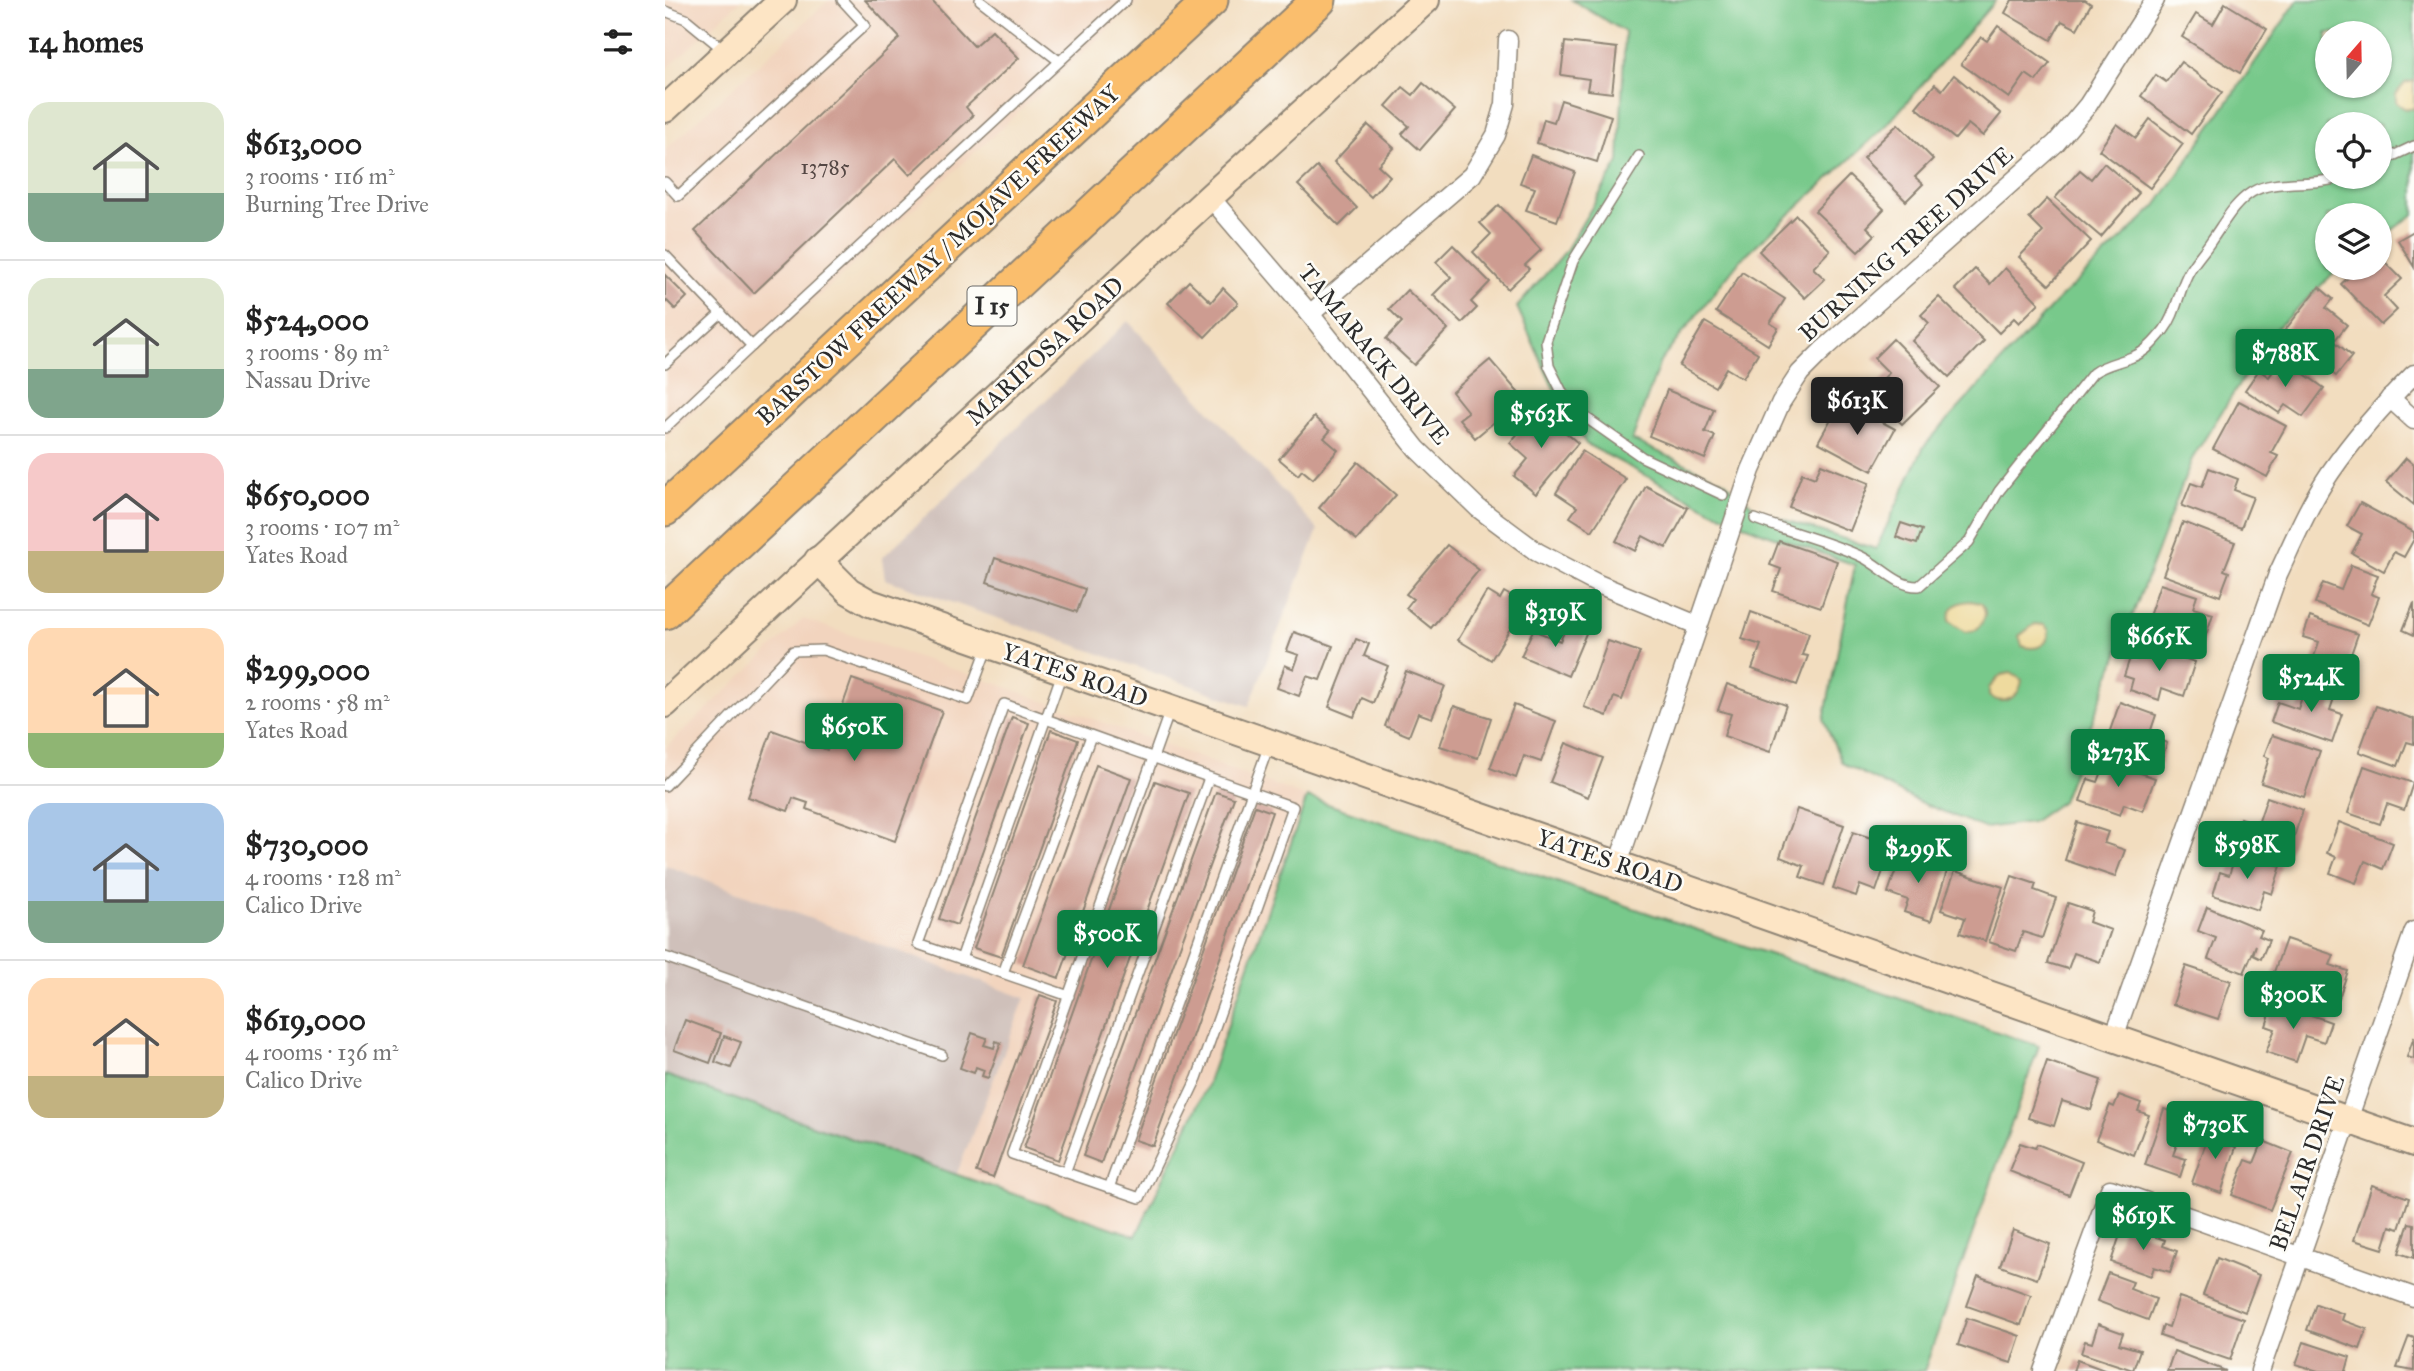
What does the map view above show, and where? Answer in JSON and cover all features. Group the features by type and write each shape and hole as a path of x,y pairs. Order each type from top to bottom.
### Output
{"highway":[{"name":"BARSTOW FREEWAY / MOJAVE FREEWAY","path":"665,509 1211,0"},
{"name":"I 15","path":"665,612 1318,0"}],"street":[{"path":"665,109 783,0"},
{"name":"MARIPOSA ROAD","path":"665,704 1426,0"},
{"name":"BURNING TREE DRIVE","path":"1618,864 1751,470 1781,402 1800,373 2056,143 2088,105 2155,0"},
{"path":"1310,314 1472,176 1496,135 1505,104 1508,40"},
{"name":"TAMARACK DRIVE","path":"1210,197 1310,314 1417,449 1478,508 1549,559 1598,584 1697,625"},
{"path":"2114,1037 2278,574 2305,515 2330,473 2390,398 2414,374"},
{"path":"2390,398 2414,420"},
{"name":"YATES ROAD","path":"818,560 849,591 870,603 2414,1143"},
{"name":"BEL AIR DRIVE","path":"2260,1371 2414,931"},
{"path":"2043,1371 2110,1189 2414,1297"}],"lane":[{"path":"665,183 678,196 865,25 842,0"},
{"path":"980,0 1059,61"},
{"path":"665,428 1126,0"},
{"path":"665,11 685,19 727,52"},
{"path":"2392,156 2414,146"},
{"path":"1639,156 1573,261 1546,341 1549,366 1571,404 1585,416 1642,457 1723,495"},
{"path":"1755,519 1863,557 1910,587 1919,586 1969,542 1999,491 2093,373 2103,365 2133,357 2146,349 2167,326 2192,263 2211,241 2225,217 2241,200 2255,190 2268,186 2315,183"},
{"path":"665,255 752,346"},
{"path":"665,364 720,313"},
{"path":"665,786 793,651 823,650 968,700 988,645"},
{"path":"961,958 1063,671"},
{"path":"1069,996 918,944 1004,704 1091,736 1153,758 1209,778 1293,807 1197,1078 1140,1198 1012,1154 1069,996 1153,758 1171,708"},
{"path":"1003,973 1091,736"},
{"path":"1109,1188 1271,742"},
{"path":"1065,1173 1209,778"},
{"path":"665,957 942,1055"}],"shaded area":[{"path":"665,0 741,0 669,67 665,67"},
{"path":"829,0 1140,0 665,438 665,150"},
{"path":"1128,321 1318,530 1249,706 885,579 882,558"},
{"path":"803,619 995,683 1307,797 1206,1088 1136,1236 956,1176 1024,998 665,865 665,748"},
{"path":"665,865 1025,998 956,1176 665,1075"}],"green space":[{"path":"1572,0 1996,0 1886,126 1740,260 1660,362 1632,440 1724,481 1760,512 1876,549 1924,446 2053,305 2156,206 2298,0 2414,0 2414,214 2392,230 2392,203 2315,203 2315,280 2327,280 2271,334 2192,459 2062,801 2032,822 1984,828 1917,801 1842,763 1824,720 1855,565 1761,532 1711,510 1586,444 1552,385 1517,307 1565,252 1619,162 1625,32"},
{"path":"1307,797 2039,1046 1924,1371 665,1371 665,1075 1136,1236 1206,1088"}],"sand":[{"path":"2414,81 2414,108 2406,109 2396,102 2396,94 2405,83"},
{"path":"1970,601 1981,603 1985,614 1976,630 1965,632 1949,621 1955,606"},
{"path":"2035,624 2044,625 2049,630 2047,640 2037,647 2022,646 2019,636"},
{"path":"2011,673 2022,680 2014,696 2000,701 1989,695 1989,688 2001,675"}],"building":[{"path":"865,0 931,0 974,46 992,30 1019,58 966,107 973,116 910,175 895,159 754,293 695,231 900,38"},
{"path":"2012,0 2085,0 2091,4 2077,29 2062,21 2051,40 2005,13"},
{"path":"2225,3 2267,29 2240,73 2182,37 2196,14 2213,24"},
{"path":"1998,26 2050,63 2036,81 2026,74 2009,98 1961,64 1981,37 1987,41"},
{"path":"1565,42 1617,48 1612,93 1587,90 1589,79 1561,75"},
{"path":"2181,62 2222,92 2191,134 2141,96 2156,75 2166,82"},
{"path":"1954,75 2001,114 1983,136 1968,124 1955,139 1916,107 1935,84 1942,90"},
{"path":"1423,83 1455,110 1420,150 1402,134 1409,126 1386,106 1403,87 1413,95"},
{"path":"1561,100 1611,116 1597,162 1537,143 1544,119 1554,122"},
{"path":"2150,119 2183,144 2150,188 2099,150 2117,124 2136,138"},
{"path":"1898,124 1933,159 1915,177 1923,184 1906,201 1863,158"},
{"path":"1368,125 1394,148 1378,165 1390,176 1371,197 1334,162"},
{"path":"1531,155 1575,172 1557,221 1526,210 1535,188 1520,183"},
{"path":"2104,163 2139,193 2101,237 2055,198 2080,170 2091,179"},
{"path":"1317,167 1357,208 1339,226 1298,185"},
{"path":"1849,176 1884,209 1867,227 1875,235 1858,252 1815,211"},
{"path":"2047,199 2091,241 2049,285 2019,257 2043,232 2029,218"},
{"path":"1499,205 1541,250 1525,265 1529,269 1508,289 1473,252 1491,234 1480,223"},
{"path":"1796,215 1830,250 1813,268 1825,279 1805,298 1759,251"},
{"path":"2414,231 2414,267 2398,240"},
{"path":"1453,245 1490,282 1471,302 1477,308 1462,323 1433,295 1451,277 1436,262"},
{"path":"2005,268 2039,303 2019,323 2014,318 1999,333 1955,289 1975,269 1990,284"},
{"path":"2392,269 2402,279 2384,296 2397,310 2381,325 2341,284 2346,280 2392,280"},
{"path":"1742,272 1785,299 1770,323 1778,328 1768,345 1716,312"},
{"path":"665,275 687,297 675,309 667,301 665,303"},
{"path":"1189,281 1211,302 1223,288 1238,303 1205,337 1168,303"},
{"path":"2319,287 2333,299 2326,308 2347,325 2334,341 2352,356 2336,376 2282,334"},
{"path":"1407,290 1448,329 1414,365 1386,339 1402,322 1389,309"},
{"path":"1939,297 1984,341 1949,377 1912,341 1929,323 1921,315"},
{"path":"1705,322 1758,353 1743,378 1726,368 1715,387 1679,366"},
{"path":"1893,339 1940,387 1902,424 1870,392 1889,373 1874,358"},
{"path":"2282,358 2324,388 2303,417 2285,405 2279,413 2245,390 2259,370 2269,377"},
{"path":"1490,360 1523,398 1475,438 1459,419 1468,412 1452,392"},
{"path":"1667,390 1714,409 1705,432 1715,436 1705,459 1649,436"},
{"path":"2239,401 2286,426 2271,453 2278,456 2267,477 2213,449"},
{"path":"1851,405 1895,429 1872,471 1818,442 1836,410 1846,415"},
{"path":"1538,409 1578,443 1536,494 1514,476 1528,459 1510,443"},
{"path":"1314,417 1330,431 1324,438 1338,450 1313,479 1302,470 1298,475 1279,459"},
{"path":"1582,451 1626,479 1592,531 1570,517 1577,507 1556,493"},
{"path":"2406,458 2414,465 2414,505 2386,482"},
{"path":"1358,462 1396,495 1357,540 1319,508"},
{"path":"1821,464 1869,483 1850,531 1789,507 1802,473 1815,478"},
{"path":"2209,468 2238,479 2234,490 2253,497 2241,528 2182,506 2191,483 2202,487"},
{"path":"1646,486 1688,508 1666,548 1643,536 1635,551 1616,541"},
{"path":"2360,503 2414,532 2414,539 2404,557 2394,552 2384,571 2352,553 2362,534 2347,526"},
{"path":"2183,522 2235,542 2224,570 2229,572 2220,596 2163,575"},
{"path":"1901,523 1922,530 1917,544 1896,537"},
{"path":"1779,541 1837,561 1821,607 1773,591 1781,569 1770,565"},
{"path":"1447,545 1479,570 1431,628 1406,608 1413,599 1406,594"},
{"path":"995,558 1085,589 1077,612 987,582"},
{"path":"2351,565 2378,575 2371,594 2379,597 2368,625 2315,603 2323,583 2341,590"},
{"path":"2160,584 2197,596 2193,608 2213,614 2202,647 2145,628"},
{"path":"1487,591 1500,599 1504,592 1525,604 1491,660 1458,640"},
{"path":"2414,603 2414,635 2403,630"},
{"path":"1751,612 1809,633 1802,655 1808,656 1797,685 1752,669 1761,645 1742,639"},
{"path":"2310,617 2358,634 2342,680 2310,669 2319,642 2303,637"},
{"path":"1568,623 1587,631 1568,676 1521,656 1533,630 1560,641"},
{"path":"1294,632 1333,646 1320,680 1307,676 1299,696 1277,688 1285,665 1294,669 1299,655 1287,651"},
{"path":"1356,639 1369,644 1364,656 1388,666 1373,703 1362,698 1354,717 1329,707"},
{"path":"1608,641 1640,652 1622,700 1614,697 1607,716 1584,707"},
{"path":"2144,645 2195,662 2184,696 2162,688 2159,700 2130,690 2133,679 2124,676 2131,655 2140,658"},
{"path":"1406,671 1445,686 1432,718 1418,713 1409,736 1385,726"},
{"path":"852,679 942,711 895,841 806,809 808,803 793,798 788,811 748,797 772,730 827,750"},
{"path":"2307,682 2336,692 2330,710 2342,714 2332,743 2271,722 2278,702 2298,709"},
{"path":"1727,684 1786,705 1770,752 1724,736 1731,714 1718,710"},
{"path":"2120,702 2156,715 2149,736 2167,743 2160,764 2105,745"},
{"path":"1514,705 1556,721 1541,762 1524,756 1516,778 1490,768"},
{"path":"1454,706 1491,718 1478,758 1440,746"},
{"path":"2376,706 2414,719 2414,744 2407,742 2398,766 2359,752"},
{"path":"1012,717 1029,723 957,925 939,919"},
{"path":"1051,730 1078,740 1001,957 974,948"},
{"path":"2272,735 2320,751 2304,797 2261,783 2269,758 2264,756"},
{"path":"1566,743 1603,758 1588,797 1550,782"},
{"path":"2106,761 2155,778 2143,811 2124,804 2120,815 2080,801 2088,779 2098,782"},
{"path":"1096,765 1131,778 1059,978 1023,965"},
{"path":"2364,766 2413,783 2404,810 2387,804 2380,824 2348,813"},
{"path":"1155,781 1189,793 1058,1160 1024,1148"},
{"path":"1216,792 1234,798 1101,1163 1083,1156"},
{"path":"2267,797 2303,810 2287,857 2233,838 2240,818 2258,824"},
{"path":"1255,806 1272,812 1153,1146 1135,1140"},
{"path":"1797,809 1844,825 1824,885 1800,877 1804,866 1780,857"},
{"path":"2077,822 2108,832 2104,843 2125,850 2115,877 2065,860"},
{"path":"2339,822 2393,843 2383,869 2365,861 2356,883 2330,873 2336,857 2327,853"},
{"path":"1853,832 1892,845 1876,891 1860,885 1856,896 1833,888"},
{"path":"2237,851 2281,866 2272,894 2264,891 2258,910 2213,895 2220,872 2229,875"},
{"path":"1902,852 1948,868 1931,921 1904,912 1908,900 1888,893"},
{"path":"1955,871 2003,887 1985,941 1960,933 1965,918 1941,910"},
{"path":"2012,876 2036,884 2034,890 2056,898 2042,938 2023,932 2016,951 1989,942"},
{"path":"2068,903 2092,911 2089,922 2111,930 2100,962 2074,953 2068,969 2048,963"},
{"path":"2207,907 2262,930 2259,936 2269,940 2261,959 2253,955 2256,945 2244,973 2208,959 2216,938 2198,931"},
{"path":"2286,939 2334,955 2330,965 2348,971 2336,1007 2270,983"},
{"path":"2186,966 2231,981 2218,1019 2173,1004"},
{"path":"1040,995 1057,1001 993,1178 976,1172"},
{"path":"2274,1002 2331,1022 2324,1042 2305,1036 2296,1062 2266,1052 2275,1029 2266,1026"},
{"path":"685,1020 721,1033 710,1063 674,1050"},
{"path":"972,1033 987,1038 984,1045 994,1048 996,1041 1001,1043 988,1078 982,1076 984,1070 976,1067 974,1073 960,1068"},
{"path":"724,1036 741,1042 731,1068 715,1062"},
{"path":"2414,1037 2414,1059 2407,1057"},
{"path":"2047,1061 2101,1080 2091,1110 2062,1101 2054,1126 2028,1118"},
{"path":"2119,1095 2141,1103 2138,1111 2149,1115 2134,1155 2096,1140 2110,1105 2114,1107"},
{"path":"2164,1109 2187,1117 2173,1155 2186,1159 2180,1177 2145,1165"},
{"path":"2220,1125 2232,1129 2227,1144 2236,1147 2221,1193 2192,1183 2208,1137 2215,1139"},
{"path":"2263,1141 2293,1153 2270,1210 2232,1195 2246,1160 2254,1163"},
{"path":"2020,1143 2035,1148 2037,1144 2082,1162 2069,1195 2009,1171"},
{"path":"2372,1185 2409,1198 2399,1229 2390,1226 2383,1249 2354,1240"},
{"path":"2409,1223 2414,1224 2414,1258 2399,1253"},
{"path":"2123,1226 2165,1240 2163,1246 2177,1251 2170,1272 2154,1267 2151,1276 2111,1262"},
{"path":"2013,1230 2050,1244 2037,1279 2000,1266"},
{"path":"2217,1258 2259,1275 2245,1312 2203,1295"},
{"path":"2108,1273 2133,1282 2130,1289 2156,1299 2148,1320 2097,1301"},
{"path":"1978,1276 2031,1295 2021,1325 1967,1306"},
{"path":"2179,1297 2244,1319 2230,1360 2160,1336 2163,1325 2169,1327"},
{"path":"2316,1304 2344,1314 2342,1320 2367,1329 2360,1349 2307,1330"},
{"path":"1967,1318 2020,1336 2011,1363 1958,1345"},
{"path":"2098,1324 2123,1333 2119,1344 2140,1350 2133,1370 2081,1353 2085,1341 2092,1343"},
{"path":"2409,1336 2414,1338 2414,1371 2397,1368"},
{"path":"2304,1342 2350,1357 2346,1371 2318,1371 2296,1364"},
{"path":"2174,1351 2226,1371 2167,1371"},
{"path":"2077,1360 2107,1371 2073,1371"}]}
